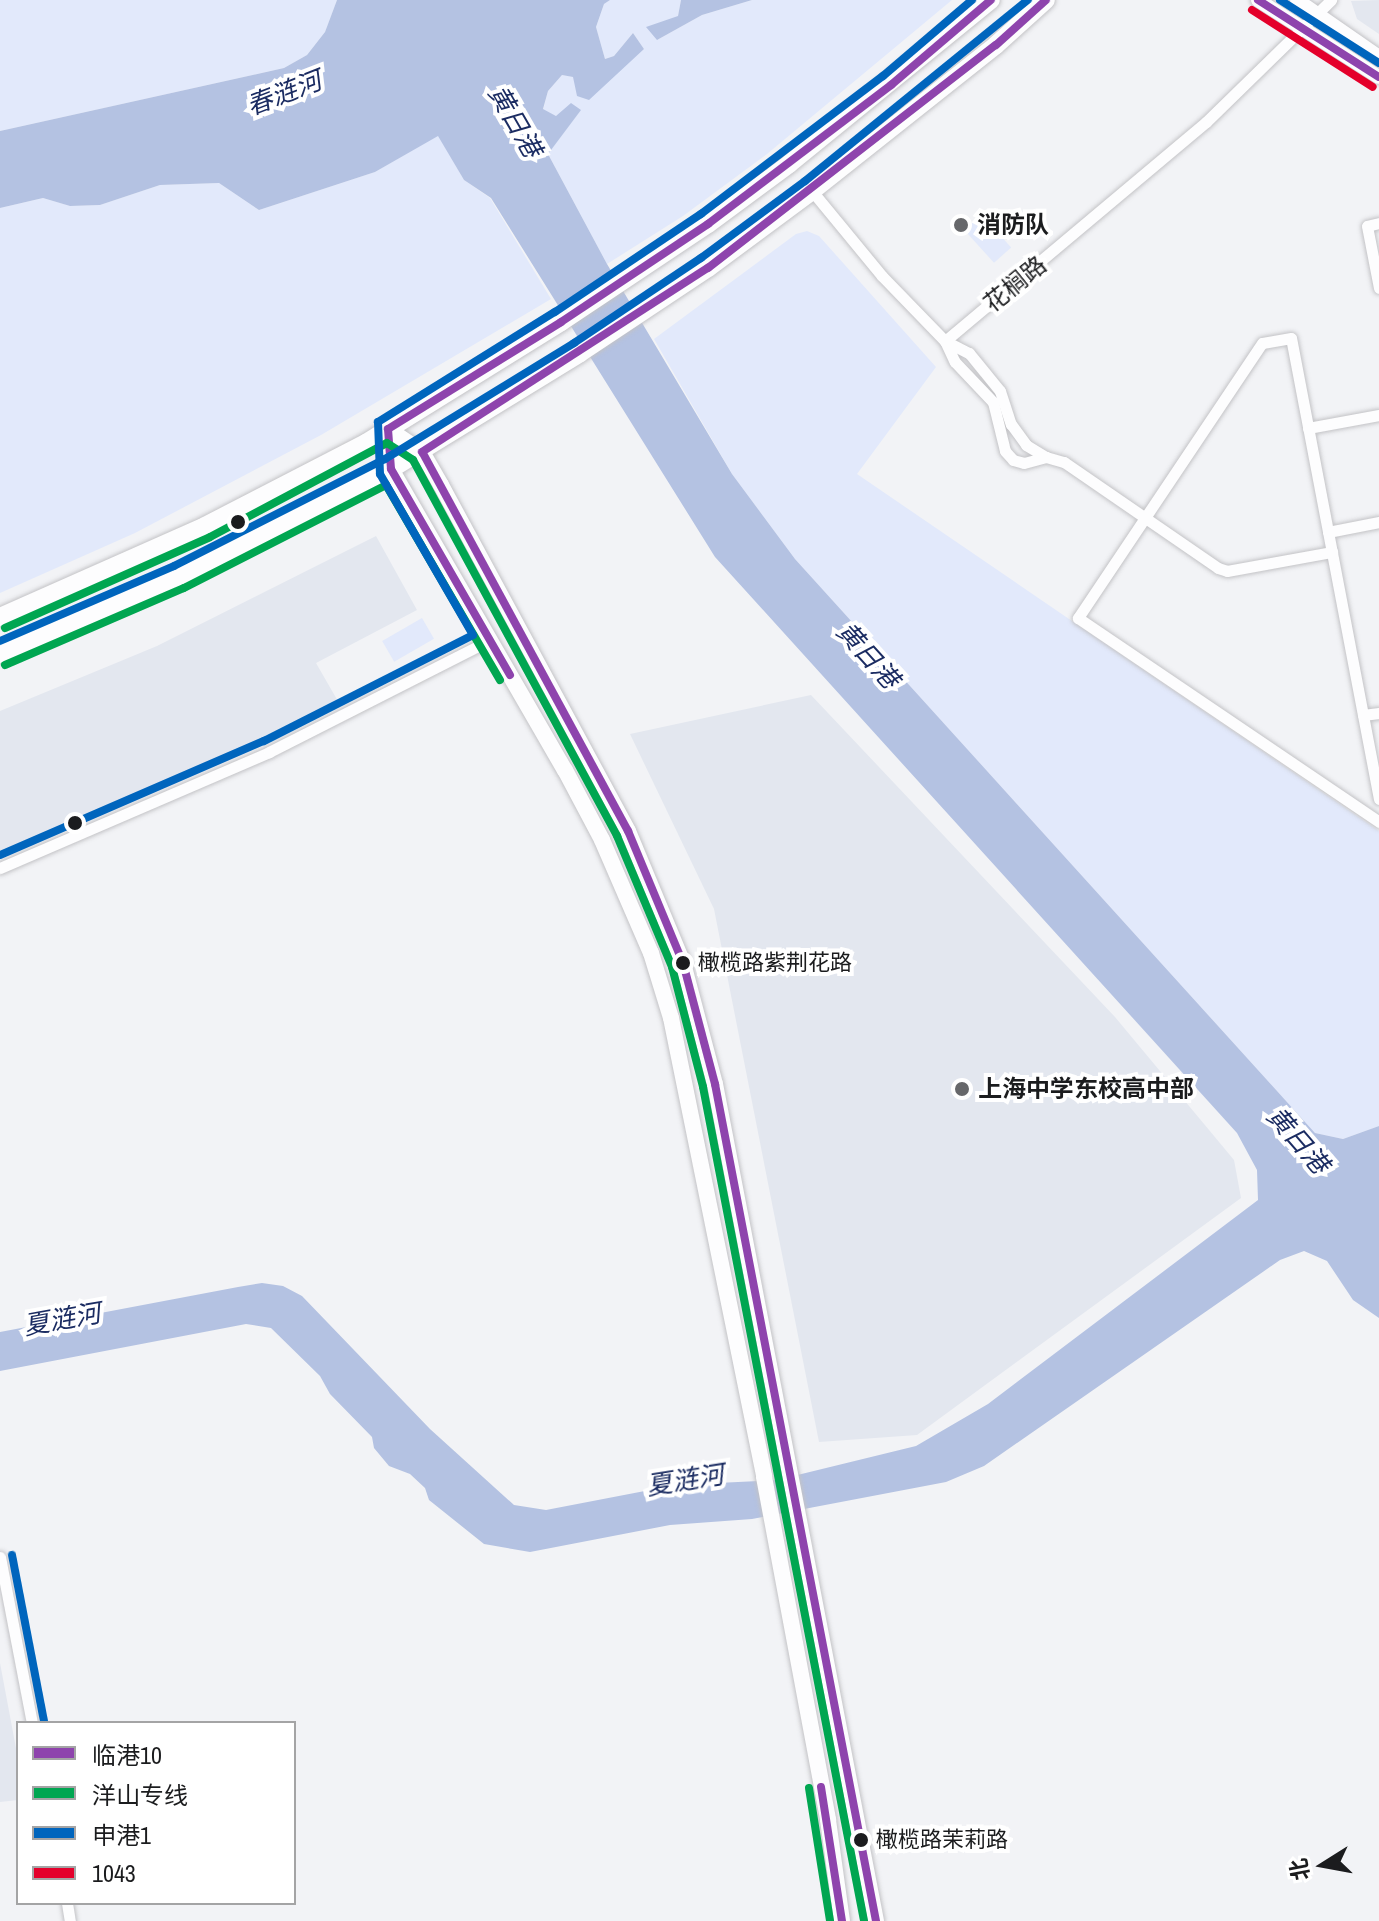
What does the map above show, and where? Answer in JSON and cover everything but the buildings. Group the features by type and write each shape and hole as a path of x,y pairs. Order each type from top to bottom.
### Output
{"main road":[{"path":"0,617 205,526 388,429 561,322 625,281 789,164 991,0"},
{"path":"0,654 179,577 422,452 643,313 812,191 996,45 1046,0"},
{"path":"388,429 422,452 628,831 683,963 715,1084 876,1921"},
{"path":"388,429 391,469 602,840 651,953 687,1089 764,1477 828,1820 842,1921"}],"street":[{"path":"1258,0 1379,77"},
{"path":"1297,0 1379,57"},
{"name":"花榈路","path":"945,341 1173,151 1331,0"},
{"path":"812,191 882,276 945,341 955,362 993,402 1005,451 1013,460 1024,463 1046,457"},
{"path":"1379,223 1367,226 1379,288"},
{"path":"1377,817 1078,618 1262,343 1291,338 1379,799"},
{"path":"945,341 969,353 1000,391 1017,437 1046,457 1064,462 1144,519 1227,571 1332,552"},
{"path":"1308,428 1379,415"},
{"path":"1328,532 1379,522"},
{"path":"0,868 269,752 490,640"},
{"path":"1363,715 1379,713"},
{"path":"0,1557 32,1721"}],"shaded area":[{"path":"0,0 337,0 325,32 307,55 284,68 0,131"},
{"path":"610,0 681,0 678,16 657,40 702,15 752,0 952,0 767,154 683,216 607,264 548,154 556,116 543,110 548,91 562,75 574,77 644,49 633,33 614,56 605,59 596,27 604,4"},
{"path":"1379,0 1379,34 1357,19 1351,1"},
{"path":"438,135 464,180 490,198 551,299 321,435 135,533 0,593 0,208 43,198 70,206 100,205 160,185 219,183 259,210 375,172"},
{"path":"981,214 1011,247 994,263 964,229"},
{"path":"807,231 819,236 936,367 857,474 1379,831 1379,1126 1343,1139 1315,1133 795,559 732,474 654,339 796,234"},
{"path":"376,536 417,610 316,663 339,703 212,764 0,852 0,711 157,646"},
{"path":"422,618 434,639 394,662 382,641"},
{"name":"上海中学东校高中部","path":"811,695 1115,1017 1234,1160 1241,1198 917,1435 819,1442 714,909 630,734"},
{"path":"0,1663 16,1748 16,1800 0,1802"}],"water":[{"path":"337,0 610,0 604,4 596,27 605,59 614,56 633,33 644,49 589,100 577,96 573,77 562,75 548,91 543,109 556,116 571,103 581,110 548,154 607,264 732,474 795,559 1315,1133 1343,1139 1379,1126 1379,1318 1353,1300 1327,1261 1304,1251 1280,1260 984,1466 946,1482 752,1519 670,1525 530,1552 484,1544 429,1500 425,1488 410,1474 389,1466 374,1448 372,1437 330,1394 320,1376 271,1328 246,1324 0,1371 0,1332 262,1283 283,1286 302,1296 430,1429 514,1505 546,1510 676,1485 777,1480 916,1446 988,1404 1258,1200 1257,1170 1237,1133 715,557 491,198 464,180 438,136 375,172 259,210 219,183 160,185 100,205 70,206 43,198 0,208 0,131 284,68 307,55 325,32"},
{"path":"681,0 752,0 702,15 657,40 646,27 678,16"}],"transit line":[{"name":"申港1","path":"0,855 264,741 473,635 380,474 378,422 555,312 701,214 883,76 972,0"},
{"name":"临港10","path":"510,675 391,469 388,429 561,322 708,224 891,85 991,0"},
{"name":"申港1","path":"0,641 174,566 385,459 574,343 701,258 805,181 1028,0"},
{"name":"临港10","path":"876,1921 715,1084 683,963 628,831 422,452 708,268 996,45 1046,0"},
{"name":"临港10","path":"1258,0 1379,77"},
{"name":"申港1","path":"1280,0 1379,63"},
{"name":"1043","path":"1252,10 1373,87"},
{"name":"洋山专线","path":"5,628 210,537 387,443 413,460 617,836 672,967 703,1087 864,1921"},
{"name":"洋山专线","path":"5,665 184,588 386,485 500,680"},
{"name":"申港1","path":"12,1555 44,1721"},
{"name":"临港10","path":"821,1787 842,1921"},
{"name":"洋山专线","path":"809,1788 830,1921"}],"place":[{"name":"消防队","path":"961,225"},
{"name":"橄榄路紫荆花路","path":"683,963"},
{"name":"上海中学东校高中部","path":"962,1089"},
{"name":"橄榄路茉莉路","path":"861,1840"}],"water label":[{"name":"春涟河","path":"284,93"},
{"name":"黄日港","path":"515,121"},
{"name":"黄日港","path":"868,655"},
{"name":"黄日港","path":"1298,1140"},
{"name":"夏涟河","path":"62,1319"},
{"name":"夏涟河","path":"685,1480"}]}
